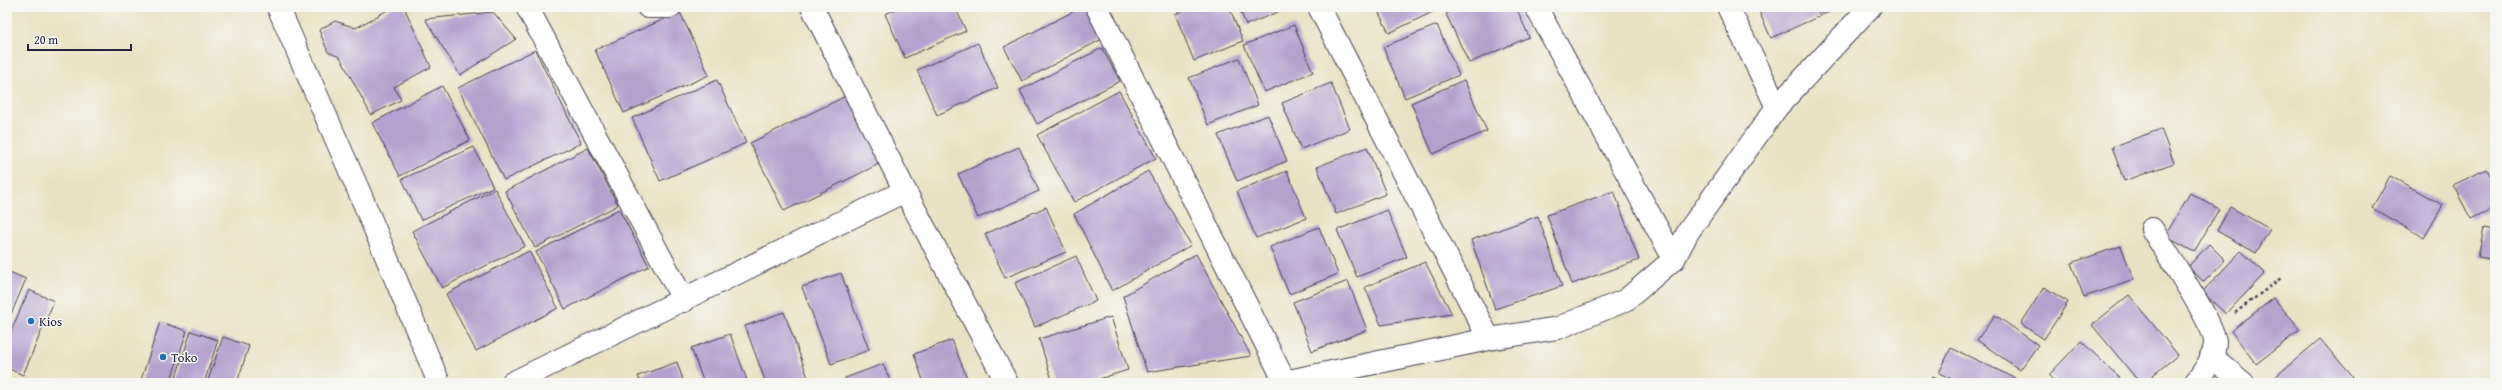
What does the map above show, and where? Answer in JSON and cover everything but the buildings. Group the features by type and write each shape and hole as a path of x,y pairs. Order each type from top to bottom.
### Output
{"street":[{"path":"278,7 361,196 439,383"},
{"path":"527,7 684,301"},
{"path":"812,7 905,191 1007,383"},
{"path":"1097,7 1282,383 1489,339 1558,328 1626,300 1674,258 1688,232 1777,107 1870,7"},
{"path":"1319,7 1489,339"},
{"path":"1536,7 1674,258"},
{"path":"1728,7 1777,107"},
{"path":"512,383 684,301 905,191"},
{"path":"2152,229 2209,324 2215,342 2211,356 2195,383"},
{"path":"2211,356 2243,383"}],"path":[{"path":"2211,332 2281,278"}],"place":[{"name":"Kios","path":"31,321"},
{"name":"Toko","path":"163,357"}]}
